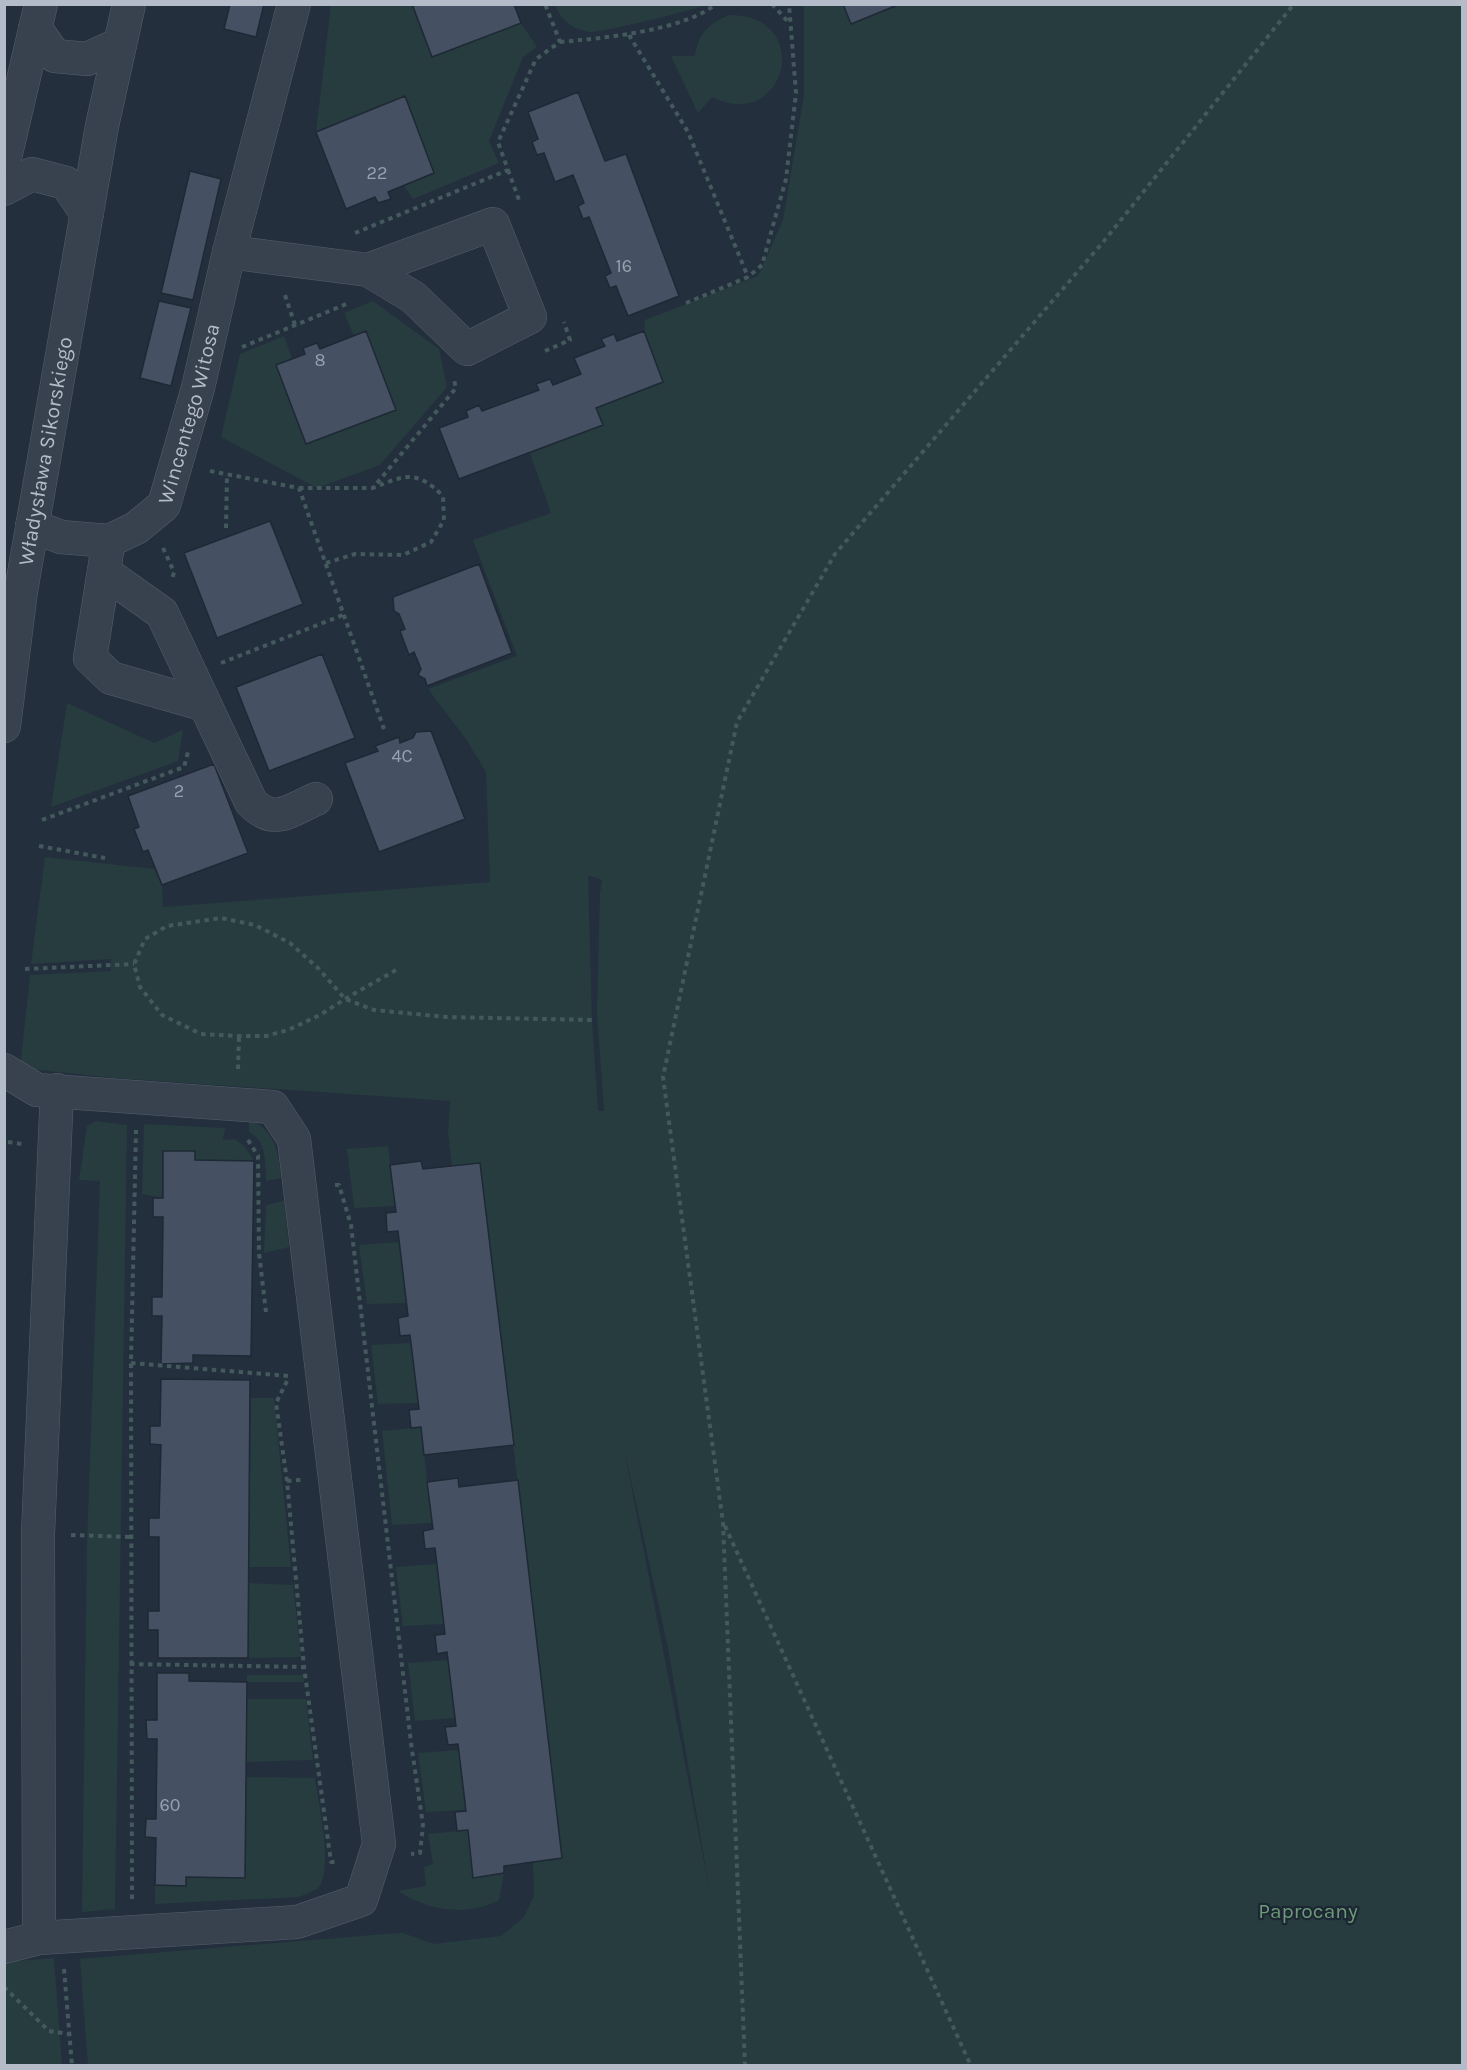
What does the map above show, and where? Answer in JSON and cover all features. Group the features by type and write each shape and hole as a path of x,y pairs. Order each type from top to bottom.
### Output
{"street":[{"name":"Władysława Sikorskiego","path":"4,726 21,591 32,526 87,213 129,4"},
{"name":"Wincentego Witosa","path":"107,557 136,528 164,505 198,388 229,252 294,4"},
{"path":"38,16 56,56 87,60 120,44"},
{"path":"4,162 38,16"},
{"path":"4,189 32,174 66,183 87,213"},
{"path":"229,252 368,270 413,297 467,349 530,317 493,224 368,270"},
{"path":"32,526 107,557 162,613 251,802 263,814 273,817 316,799"},
{"path":"107,557 90,658 111,678 205,705"},
{"path":"4,1070 37,1090 273,1107 294,1139 379,1844 361,1900 297,1922 50,1938 4,1947"},
{"path":"50,1938 38,1534 57,1090"}],"path":[{"path":"545,4 560,42"},
{"path":"349,236 508,170 498,142 536,59 560,42 629,35 705,14 716,4"},
{"path":"772,4 790,24"},
{"path":"686,303 748,277 762,265 786,179 796,93 789,4"},
{"path":"746,2066 723,1523 663,1077 737,722 835,554 1104,241 1293,4"},
{"path":"629,35 687,132 748,277"},
{"path":"235,350 355,301"},
{"path":"373,488 456,388 453,377"},
{"path":"206,471 299,488 373,488 402,477 426,480 442,496 444,520 431,542 403,555 356,554 326,563"},
{"path":"226,474 226,528"},
{"path":"299,488 384,729"},
{"path":"161,545 174,572 170,587"},
{"path":"216,665 344,615"},
{"path":"39,846 105,858"},
{"path":"396,970 345,999 320,1015 288,1030 266,1036 201,1034 162,1015 140,987 134,964 145,939 167,926 221,918 255,926 290,943 319,969 345,999 374,1010 446,1017 592,1020"},
{"path":"25,969 134,964"},
{"path":"238,1105 236,1130 251,1143 258,1156 259,1253 266,1312"},
{"path":"132,1901 131,1363 136,1129"},
{"path":"299,1188 339,1185 351,1225 411,1743 423,1825 420,1853 332,1862"},
{"path":"131,1363 290,1376 276,1403 287,1481 304,1667 332,1870"},
{"path":"723,1523 971,2066"},
{"path":"130,1664 304,1667"},
{"path":"50,1938 69,2034 72,2066"},
{"path":"4,1987 49,2031 69,2034"}],"green space":[{"name":"Paprocany","path":"900,4 1462,5 1462,2065 88,2065 80,1959 403,1933 434,1944 501,1936 524,1917 534,1896 533,1862 562,1858 480,1164 452,1166 448,1132 450,1101 115,1078 20,1068 30,975 111,971 111,959 31,964 45,857 155,869 162,885 163,907 490,882 486,772 466,739 428,689 517,656 473,540 551,513 530,453 602,425 596,408 663,382 644,331 645,320 758,276 783,220 804,95 804,5 843,5 851,24","holes":["588,875 602,880 597,1014 604,1111 598,1111 592,1020","625,1454 668,1648 710,1892"]},
{"path":"331,5 412,5 432,57 521,23 537,47 523,57 489,141 499,163 413,199 404,186 434,173 405,96 316,132"},
{"path":"555,5 705,5 648,21 590,32 568,23 560,15"},
{"path":"729,15 756,20 773,33 781,50 781,70 773,87 758,100 738,104 712,97 698,113 671,56 695,56 699,41 706,30"},
{"path":"373,301 439,349 447,387 380,465 317,488 221,437 240,354 284,336 292,359 276,365 396,409 366,331 354,336 344,313"},
{"path":"67,703 154,743 183,730 178,761 51,807"},
{"path":"249,1120 265,1129 274,1143 281,1178 266,1181 264,1153 259,1141 249,1132"},
{"path":"96,1121 127,1125 115,1909 82,1912 87,1542 100,1181 79,1180 87,1126"},
{"path":"144,1124 225,1128 223,1140 235,1139 245,1147 254,1161 195,1160 195,1151 164,1151 163,1198 142,1194"},
{"path":"388,1146 395,1206 354,1208 347,1149"},
{"path":"284,1201 289,1247 264,1253 266,1205"},
{"path":"400,1242 406,1303 367,1304 359,1245"},
{"path":"411,1343 418,1403 378,1404 371,1345"},
{"path":"251,1398 274,1398 291,1567 249,1567"},
{"path":"421,1427 432,1523 392,1525 382,1431"},
{"path":"437,1564 444,1624 403,1626 396,1567"},
{"path":"249,1583 293,1585 301,1657 248,1658"},
{"path":"448,1660 455,1718 415,1721 408,1663"},
{"path":"247,1675 303,1675 304,1682 247,1682"},
{"path":"247,1699 306,1699 313,1760 246,1762"},
{"path":"459,1750 466,1810 426,1812 418,1753"},
{"path":"246,1777 315,1778 325,1852 325,1867 317,1889 299,1897 155,1904 155,1885 186,1886 186,1877 245,1878"},
{"path":"468,1830 473,1877 504,1873 499,1900 474,1909 448,1909 422,1903 398,1891 426,1886 424,1867 433,1864 428,1834"},
{"path":"54,1958 62,2065 5,2066 5,1962"}],"building":[{"path":"230,4 264,4 256,37 224,29"},
{"path":"412,4 514,4 521,23 432,57"},
{"path":"843,4 900,4 851,24"},
{"path":"578,92 605,161 626,154 679,296 628,316 616,286 610,288 605,276 611,273 589,217 583,219 578,206 584,203 573,175 555,182 544,153 537,155 532,142 538,139 528,112"},
{"path":"405,96 434,173 388,192 391,199 378,203 375,197 346,209 316,132"},
{"path":"190,171 221,179 193,300 161,293"},
{"path":"159,301 191,308 171,386 140,378"},
{"path":"366,331 396,410 306,444 276,365 305,354 303,348 317,343 320,349"},
{"path":"644,331 663,382 596,408 603,425 459,479 439,428 468,417 466,411 479,405 482,411 539,390 536,384 550,379 553,385 581,374 574,358 605,346 601,339 614,334 617,341"},
{"path":"270,521 303,604 217,638 184,553"},
{"path":"479,564 512,653 427,686 425,679 418,675 421,669 414,652 409,655 400,631 405,629 399,614 394,611 393,597"},
{"path":"322,654 355,738 269,771 236,687"},
{"path":"431,731 465,819 379,852 345,763 378,751 375,746 399,737 400,743 413,738 416,732"},
{"path":"214,764 248,853 162,885 148,850 143,852 134,829 139,827 128,796"},
{"path":"163,1151 195,1151 195,1160 254,1161 251,1356 193,1355 193,1363 161,1364 162,1316 152,1316 152,1297 162,1297 163,1217 153,1217 153,1198 163,1198"},
{"path":"421,1161 423,1169 480,1163 514,1445 424,1455 421,1427 411,1428 409,1410 419,1409 410,1335 400,1336 398,1318 408,1316 398,1231 387,1232 386,1213 396,1212 390,1165"},
{"path":"161,1379 250,1380 248,1658 158,1658 158,1630 148,1630 148,1611 159,1611 159,1537 149,1537 149,1518 159,1518 161,1445 150,1444 150,1426 160,1426"},
{"path":"458,1478 459,1487 518,1480 562,1858 504,1866 504,1873 473,1878 468,1830 457,1831 455,1812 466,1811 458,1744 448,1745 445,1727 456,1726 447,1652 437,1654 435,1635 445,1634 435,1548 425,1549 423,1531 433,1529 427,1482"},
{"path":"157,1673 189,1673 189,1681 247,1682 245,1878 186,1877 186,1886 155,1885 156,1838 145,1837 146,1819 156,1819 157,1739 147,1739 146,1720 157,1720"}]}
